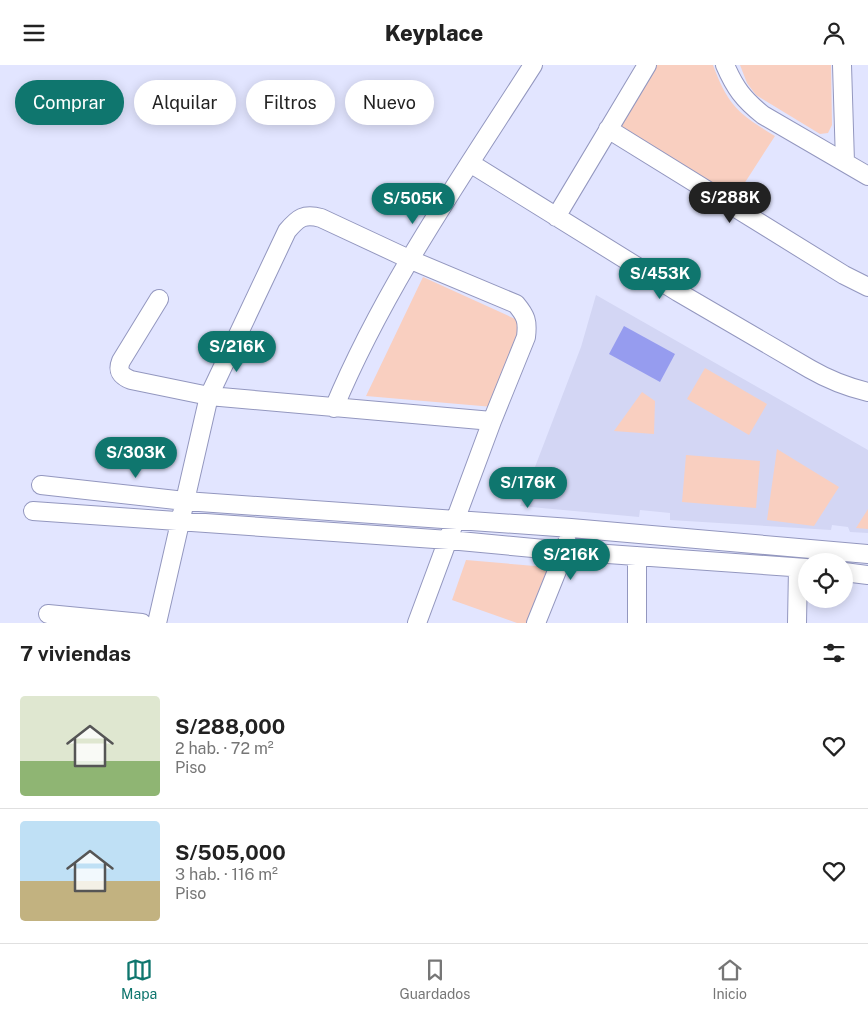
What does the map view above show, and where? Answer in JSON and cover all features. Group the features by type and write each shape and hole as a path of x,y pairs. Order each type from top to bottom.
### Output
{"street":[{"path":"334,408 348,375 397,281 533,65"},
{"path":"556,217 647,65"},
{"path":"725,65 734,86 751,106 763,115 868,176"},
{"path":"842,65 845,162"},
{"path":"608,129 844,275 868,287"},
{"path":"470,163 678,291 827,379 846,387 868,392"},
{"path":"157,623 209,396 287,231 296,220 309,215 321,218 410,260 516,304 524,314 528,324 526,337 492,421 417,623"},
{"path":"159,299 121,361 120,372 124,377 131,380 209,396 492,421"},
{"path":"41,485 185,501 571,528 868,554"},
{"path":"32,511 449,540 565,551 798,568"},
{"path":"536,623 565,551 571,528"},
{"path":"637,623 638,556"},
{"path":"853,574 868,575"},
{"path":"798,623 799,608"},
{"path":"48,614 142,623"}],"shaded area":[{"path":"654,65 713,65 718,79 736,108 775,136 733,201 615,129"},
{"path":"740,65 831,65 832,125 828,133 820,134 756,95 747,83"},
{"path":"423,277 524,323 493,407 366,396"},
{"path":"596,295 868,450 868,533 850,532 848,527 832,525 831,530 670,520 670,513 640,510 639,517 520,506 581,347"},
{"path":"705,368 767,404 749,435 687,399"},
{"path":"642,392 655,401 654,434 614,431"},
{"path":"777,449 839,487 814,526 767,520"},
{"path":"686,455 760,461 756,508 682,502"},
{"path":"868,509 868,529 856,528"},
{"path":"466,560 547,567 551,571 528,623 517,623 452,600"}],"water":[{"path":"624,326 675,354 660,382 609,354"}]}
